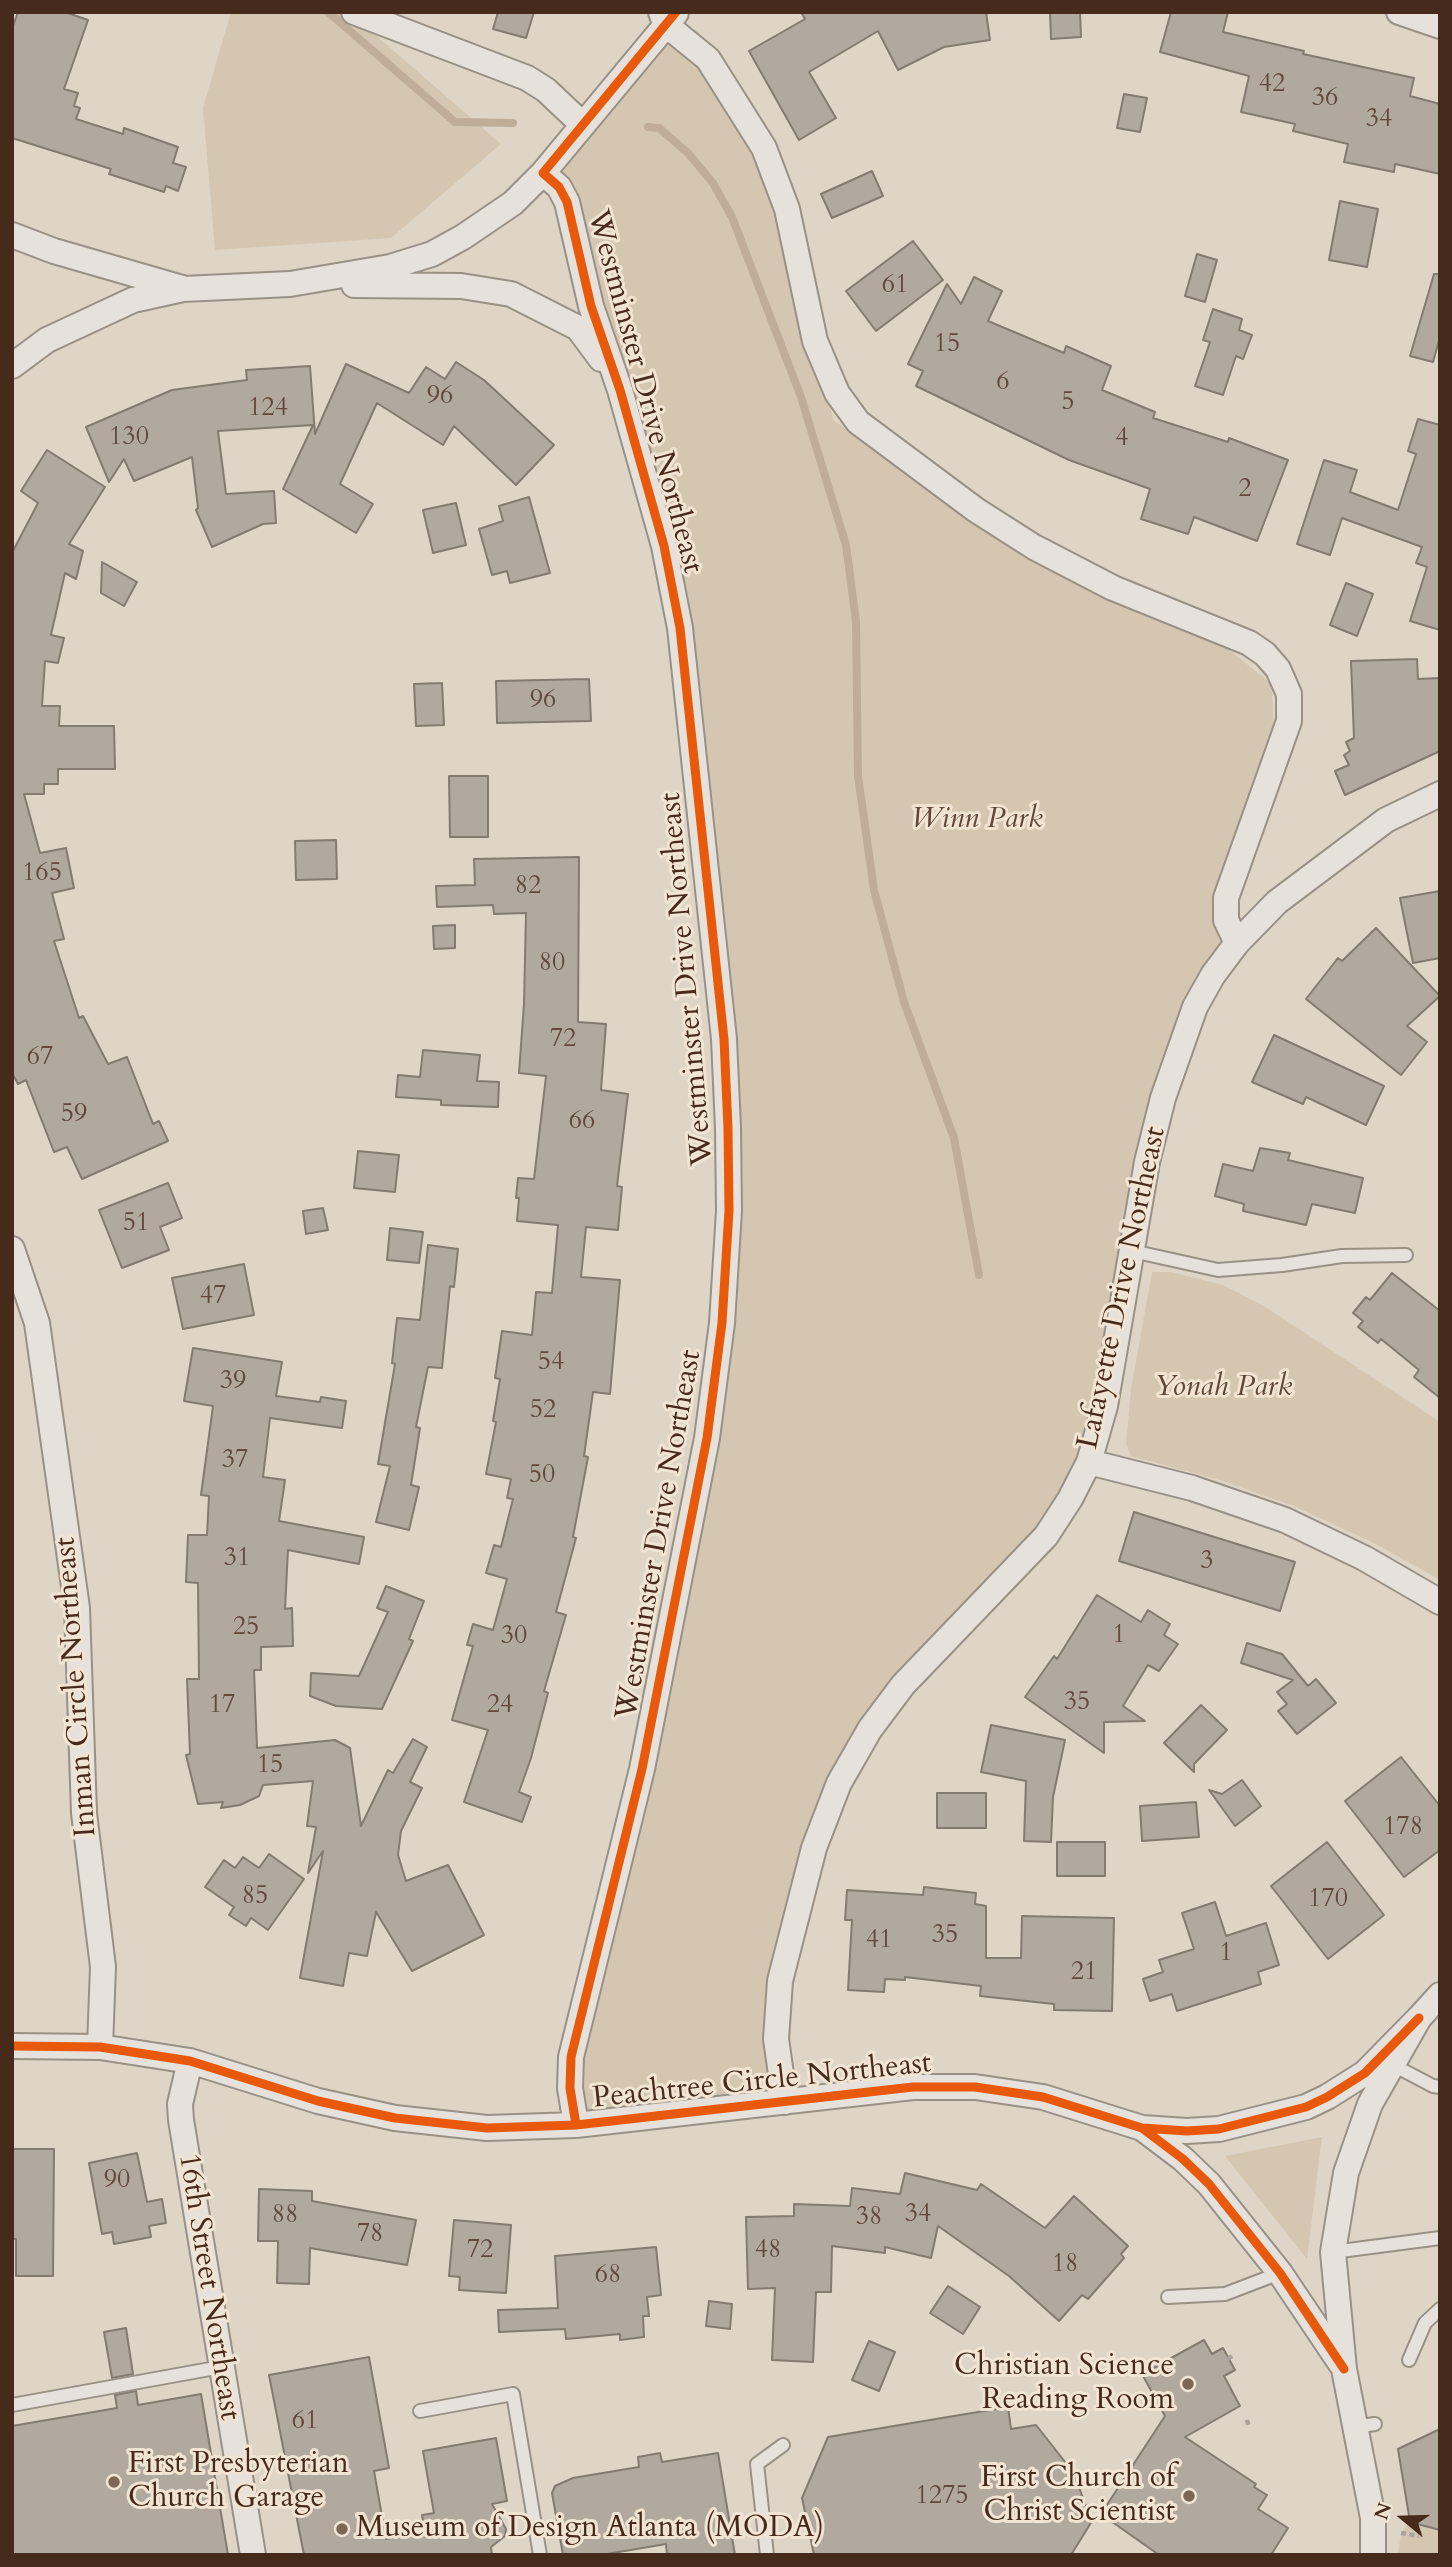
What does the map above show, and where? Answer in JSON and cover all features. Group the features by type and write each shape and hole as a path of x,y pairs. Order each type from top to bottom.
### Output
{"street":[{"path":"354,12 527,78 546,90 582,124"},
{"path":"1399,12 1440,26"},
{"path":"12,366 47,340 89,318 133,300 183,289 290,284 390,267 432,254 463,237 513,203 542,173 667,16 708,59 764,148 787,209 815,341 837,393 858,422 976,510 1034,547 1113,588 1249,643 1265,654 1278,669 1289,694 1289,721 1226,898 1226,920 1237,943"},
{"name":"Westminster Drive Northeast","path":"542,173 559,187 567,202 592,306 620,390 664,546 680,628 724,1039 729,1211 722,1323 707,1438 642,1769 571,2057 570,2088 576,2125"},
{"path":"12,235 54,251 183,289"},
{"name":"Westminster Drive Northeast","path":"290,284 461,286 511,294 578,328 592,344 620,390"},
{"name":"Lafayette Drive Northeast","path":"785,2102 776,2039 780,1981 814,1848 839,1783 870,1729 902,1685 1046,1536 1070,1499 1089,1462 1105,1406 1147,1162 1163,1098 1195,1007 1213,975 1237,943 1277,902 1386,820 1440,794"},
{"name":"Inman Circle Northeast","path":"12,1249 37,1323 77,1608 83,1813 103,1967 100,2047"},
{"path":"1089,1462 1219,1496 1285,1520 1364,1558 1440,1602"},
{"path":"1373,2555 1373,2518 1365,2425 1343,2369 1334,2252 1346,2173 1356,2141 1391,2064 1419,2018 1440,1995"},
{"name":"Peachtree Circle Northeast","path":"12,2046 100,2047 190,2062 318,2101 395,2119 486,2128 576,2125 913,2087 975,2087 1043,2097 1142,2128 1219,2129 1306,2106 1365,2073 1419,2018"},
{"name":"16th Street Northeast","path":"190,2062 180,2104 181,2120 253,2555"},
{"name":"Peachtree Circle Northeast","path":"1142,2128 1183,2159 1209,2184 1280,2273 1343,2369"}],"lane":[{"path":"1132,1251 1218,1270 1282,1265 1342,1256 1406,1255"},
{"path":"1391,2064 1440,2087"},
{"path":"1334,2252 1440,2238"},
{"path":"1168,2297 1225,2294 1280,2273"},
{"path":"1409,2360 1420,2331 1440,2309"},
{"path":"12,2404 221,2367"},
{"path":"420,2411 513,2393 540,2555"},
{"path":"767,2555 757,2464 783,2445"}],"path":[{"path":"1247,2420 1249,2428"},
{"path":"1401,2533 1419,2536"}],"green space":[{"path":"231,12 349,12 501,144 391,238 215,250 203,108"},
{"name":"Winn Park","path":"679,33 778,159 833,420 1032,549 1200,627 1272,684 1275,766 1162,1125 1085,1468 981,1594 849,1773 801,1942 773,2114 583,2123 578,2058 724,1364 722,1066 703,705 629,414 550,173"},
{"name":"Yonah Park","path":"1152,1272 1171,1272 1223,1285 1264,1306 1440,1422 1440,1580 1376,1544 1294,1506 1223,1481 1131,1456 1126,1444 1131,1389"},
{"path":"1322,2137 1307,2259 1225,2156"},
{"path":"1410,2522 1440,2530 1440,2555 1398,2555 1401,2533"}],"building":[{"path":"18,12 65,12 88,20 64,89 78,93 74,106 80,108 76,119 123,134 124,128 178,147 173,163 186,167 178,191 166,186 164,192 109,174 111,169 12,138 12,29"},
{"path":"498,12 534,12 526,38 493,29"},
{"path":"801,12 986,12 990,40 944,47 898,70 878,31 809,72 836,118 799,140 749,51 805,19"},
{"path":"1050,12 1080,12 1081,37 1051,39"},
{"path":"1171,12 1228,12 1223,32 1304,51 1303,54 1414,78 1410,96 1440,104 1440,174 1395,164 1394,172 1344,162 1348,144 1293,131 1295,124 1241,112 1249,76 1160,52"},
{"path":"1124,94 1147,98 1140,132 1117,128"},
{"path":"872,171 883,196 832,218 821,194"},
{"path":"1340,201 1378,209 1367,267 1329,260"},
{"path":"913,241 943,280 876,331 846,291"},
{"path":"1197,254 1217,260 1205,302 1185,296"},
{"path":"1434,274 1440,274 1440,337 1433,362 1410,356"},
{"path":"974,277 1002,291 988,321 1064,353 1066,346 1111,366 1102,390 1155,412 1153,418 1228,442 1229,438 1288,460 1257,541 1194,517 1188,534 1141,519 1150,489 1069,460 916,386 923,371 908,364 947,284 961,304"},
{"path":"1213,309 1242,319 1239,330 1252,335 1243,359 1236,356 1223,395 1195,386 1210,342 1203,340"},
{"path":"456,362 484,380 554,445 516,485 454,426 443,445 377,403 340,484 373,504 356,533 283,489 313,425 218,431 226,494 274,491 276,523 263,524 212,547 196,510 198,508 192,457 134,481 124,459 109,482 86,427 172,390 247,380 246,370 310,366 315,434 346,364 409,393 426,367 445,379"},
{"path":"1418,419 1440,425 1440,630 1410,621 1427,567 1416,563 1422,547 1342,518 1330,555 1297,544 1324,460 1357,470 1350,492 1398,510 1416,454 1408,451"},
{"path":"47,450 105,487 69,544 83,551 76,579 65,573 51,635 64,638 58,663 45,661 42,706 60,706 59,726 114,726 115,769 58,769 58,784 44,784 44,794 24,794 40,853 66,848 74,888 52,893 64,939 54,941 79,1018 83,1016 108,1064 127,1057 153,1124 159,1121 168,1141 82,1179 67,1147 54,1152 26,1080 18,1084 12,1073 12,553 38,503 21,491"},
{"path":"529,497 550,573 510,583 507,571 492,575 479,529 503,521 499,506"},
{"path":"456,503 466,545 433,553 423,510"},
{"path":"102,562 137,582 124,606 101,593"},
{"path":"1346,583 1373,594 1357,636 1330,625"},
{"path":"1417,659 1418,679 1440,678 1440,751 1345,795 1335,771 1349,765 1344,755 1350,751 1346,742 1354,738 1351,661"},
{"path":"589,679 591,721 497,723 496,681"},
{"path":"442,683 444,725 416,726 414,684"},
{"path":"449,776 488,776 488,837 450,837"},
{"path":"336,840 337,879 296,880 295,841"},
{"path":"579,857 578,1022 606,1024 601,1090 628,1094 617,1186 622,1187 618,1230 586,1227 581,1277 620,1280 610,1394 593,1392 584,1456 588,1457 573,1537 576,1538 556,1612 566,1615 544,1691 548,1693 531,1758 519,1792 531,1797 522,1822 464,1802 488,1730 452,1720 473,1646 467,1645 473,1624 493,1630 507,1579 486,1573 494,1545 501,1547 513,1499 507,1498 511,1479 486,1474 496,1422 493,1421 500,1379 495,1378 502,1331 532,1335 536,1292 552,1293 558,1225 517,1221 519,1198 516,1198 518,1178 534,1179 546,1076 519,1073 526,913 494,914 493,905 437,907 436,886 475,885 474,859"},
{"path":"1440,891 1440,958 1413,963 1400,898"},
{"path":"455,925 455,948 434,949 433,926"},
{"path":"1376,928 1440,996 1407,1026 1427,1042 1401,1075 1306,999 1338,958 1342,961"},
{"path":"1274,1035 1384,1086 1366,1125 1306,1097 1303,1104 1252,1082"},
{"path":"423,1050 480,1055 477,1081 499,1082 498,1107 441,1105 441,1100 396,1097 398,1075 420,1077"},
{"path":"1260,1148 1290,1153 1288,1160 1363,1178 1355,1213 1312,1204 1306,1225 1243,1211 1244,1204 1215,1196 1223,1164 1253,1171"},
{"path":"358,1151 399,1155 395,1192 354,1188"},
{"path":"168,1183 182,1218 160,1227 169,1250 122,1268 99,1210"},
{"path":"323,1208 328,1230 306,1234 303,1211"},
{"path":"390,1228 423,1232 419,1263 387,1260"},
{"path":"428,1245 458,1249 454,1287 450,1286 442,1368 428,1367 416,1427 420,1428 411,1485 419,1487 409,1530 376,1522 390,1466 378,1464 395,1364 392,1363 397,1318 420,1320"},
{"path":"244,1264 254,1315 183,1329 172,1278"},
{"path":"1392,1273 1440,1311 1440,1398 1414,1377 1419,1370 1381,1339 1378,1343 1358,1327 1363,1321 1353,1313 1366,1297 1370,1300"},
{"path":"193,1348 282,1362 276,1396 320,1402 321,1397 346,1401 342,1428 270,1418 263,1477 285,1480 279,1521 364,1537 359,1564 288,1550 285,1609 292,1608 293,1646 261,1647 261,1670 254,1670 257,1748 335,1740 350,1748 361,1826 388,1770 393,1773 413,1739 427,1747 410,1782 422,1788 401,1831 398,1855 406,1881 448,1865 484,1935 412,1971 376,1912 367,1956 349,1953 343,1986 300,1978 323,1851 308,1873 316,1827 307,1826 313,1781 263,1785 259,1796 240,1805 221,1808 223,1802 198,1804 186,1755 190,1754 187,1679 199,1679 198,1583 186,1582 188,1535 207,1535 209,1496 201,1495 213,1406 184,1401"},
{"path":"1134,1512 1295,1562 1280,1611 1119,1561"},
{"path":"386,1586 424,1601 409,1639 413,1641 382,1709 336,1706 310,1696 311,1673 359,1676 388,1612 377,1608"},
{"path":"1097,1595 1141,1622 1148,1610 1170,1624 1164,1635 1178,1644 1159,1671 1148,1665 1123,1706 1145,1721 1104,1722 1104,1753 1025,1697 1054,1656 1057,1659"},
{"path":"1247,1643 1282,1654 1308,1686 1316,1679 1336,1703 1297,1734 1278,1711 1287,1704 1277,1692 1293,1680 1241,1663"},
{"path":"1201,1705 1227,1730 1194,1764 1194,1772 1164,1743"},
{"path":"991,1725 1065,1740 1053,1797 1051,1842 1024,1841 1026,1781 981,1772"},
{"path":"1401,1757 1440,1806 1440,1850 1404,1877 1345,1801"},
{"path":"1242,1780 1261,1806 1235,1826 1209,1790 1222,1794"},
{"path":"937,1793 986,1793 986,1828 937,1828"},
{"path":"1196,1802 1199,1837 1142,1841 1140,1806"},
{"path":"1057,1842 1105,1842 1105,1876 1057,1876"},
{"path":"1327,1842 1384,1915 1328,1959 1271,1886"},
{"path":"269,1854 304,1879 268,1930 251,1918 246,1926 229,1915 234,1907 205,1887 224,1860 235,1868 243,1857 259,1868"},
{"path":"924,1887 976,1893 975,1904 986,1906 986,1958 1021,1958 1022,1916 1114,1918 1112,2011 1054,2010 1054,2004 980,1996 981,1986 905,1977 905,1980 885,1979 884,1992 848,1990 852,1920 845,1920 847,1890 923,1895"},
{"path":"1215,1902 1226,1936 1266,1923 1279,1965 1258,1972 1261,1984 1177,2011 1172,1994 1150,2001 1143,1979 1163,1972 1159,1960 1194,1949 1182,1913"},
{"path":"12,2149 54,2149 53,2276 16,2276 16,2239 12,2239"},
{"path":"137,2153 147,2202 162,2199 166,2223 149,2226 151,2237 114,2244 112,2232 102,2234 89,2163"},
{"path":"905,2173 977,2190 981,2184 1045,2228 1074,2196 1128,2246 1121,2254 1124,2258 1088,2299 1082,2295 1059,2321 1009,2276 938,2226 931,2258 885,2247 885,2253 832,2246 831,2292 816,2292 813,2362 772,2360 775,2288 748,2289 746,2217 794,2216 794,2204 850,2206 852,2188 900,2194"},
{"path":"259,2189 312,2191 312,2201 416,2220 407,2265 310,2248 309,2284 277,2283 278,2241 258,2241"},
{"path":"454,2220 511,2225 506,2293 459,2290 460,2277 449,2276"},
{"path":"656,2247 661,2295 647,2297 649,2316 643,2316 644,2337 620,2340 620,2334 566,2339 565,2329 499,2332 498,2310 558,2308 555,2256"},
{"path":"948,2286 980,2307 963,2334 930,2313"},
{"path":"709,2301 732,2304 730,2329 706,2326"},
{"path":"126,2328 133,2374 112,2378 104,2332"},
{"name":"First Church of Christ Scientist","path":"1204,2340 1212,2354 1223,2348 1235,2370 1224,2376 1240,2406 1185,2437 1256,2484 1254,2487 1267,2495 1258,2509 1288,2528 1271,2555 1159,2555 1101,2514 1165,2416 1142,2374"},
{"path":"869,2341 895,2352 879,2391 852,2380"},
{"path":"369,2357 389,2468 374,2471 386,2539 425,2532 422,2515 434,2513 423,2451 496,2438 507,2501 492,2504 506,2529 505,2536 491,2547 492,2555 304,2555 269,2375"},
{"name":"First Presbyterian Church Garage","path":"136,2391 138,2405 201,2394 228,2555 12,2555 12,2426 117,2408 115,2395"},
{"path":"1008,2407 1011,2429 1036,2425 1073,2472 1092,2521 1071,2555 814,2555 802,2498 828,2437"},
{"path":"1440,2429 1440,2530 1410,2522 1398,2449"},
{"path":"660,2453 662,2462 718,2453 735,2555 667,2555 666,2544 601,2555 563,2555 552,2493 555,2486 573,2478 639,2467 638,2457"}],"waterway":[{"path":"328,12 455,122 513,123"},
{"path":"648,127 659,128 688,153 713,183 732,217 801,397 846,545 856,621 858,776 874,890 904,1002 954,1138 979,1275"}],"cycle path":[{"path":"576,2125 570,2088 571,2057 642,1769 707,1438 722,1323 729,1211 728,1128 724,1039 680,628 664,546 620,390 591,306 567,202 559,187 543,173 676,12"},
{"path":"12,2046 100,2047 190,2061 318,2101 395,2118 487,2128 576,2125 913,2087 975,2087 1043,2097 1142,2128 1187,2131 1219,2129 1306,2107 1327,2097 1365,2073 1419,2018"},
{"path":"1142,2128 1183,2159 1209,2184 1280,2273 1344,2369"}],"place":[{"name":"Christian Science Reading Room","path":"1188,2384"},
{"name":"First Presbyterian Church Garage","path":"114,2482"},
{"name":"First Church of Christ Scientist","path":"1189,2496"},
{"name":"Museum of Design Atlanta (MODA)","path":"342,2529"}]}
